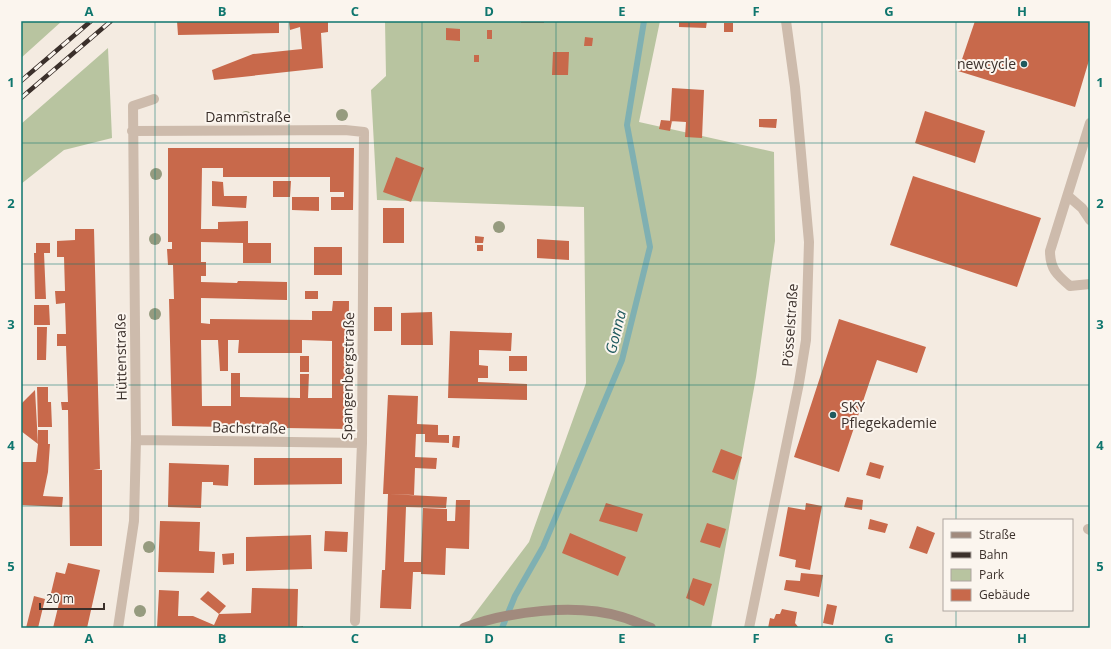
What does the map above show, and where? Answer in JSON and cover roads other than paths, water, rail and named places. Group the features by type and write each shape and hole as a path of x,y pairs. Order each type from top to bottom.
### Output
{"street":[{"name":"Pösselstraße","path":"749,628 799,383 806,340 809,242 795,87 786,21"},
{"name":"Hüttenstraße","path":"120,626 134,521 136,440 132,131 133,106 154,99"},
{"path":"1090,123 1050,251 1050,264 1060,278 1070,286 1090,284"},
{"name":"Dammstraße","path":"132,131 345,130 364,132"},
{"name":"Spangenbergstraße","path":"355,621 362,443 364,132"},
{"path":"1068,196 1082,208 1090,220"},
{"name":"Bachstraße","path":"136,440 362,443"},
{"path":"464,628 477,623 518,614 543,611 596,612 621,617 651,628"}],"waterway":[{"name":"Gonna","path":"502,628 515,596 543,547 622,360 650,247 627,125 644,21"}],"railway":[{"path":"21,81 91,21"},
{"path":"21,98 111,21"}],"place":[{"name":"newcycle","path":"1024,64"},
{"name":"SKY Pflegekademie","path":"833,415"}]}
